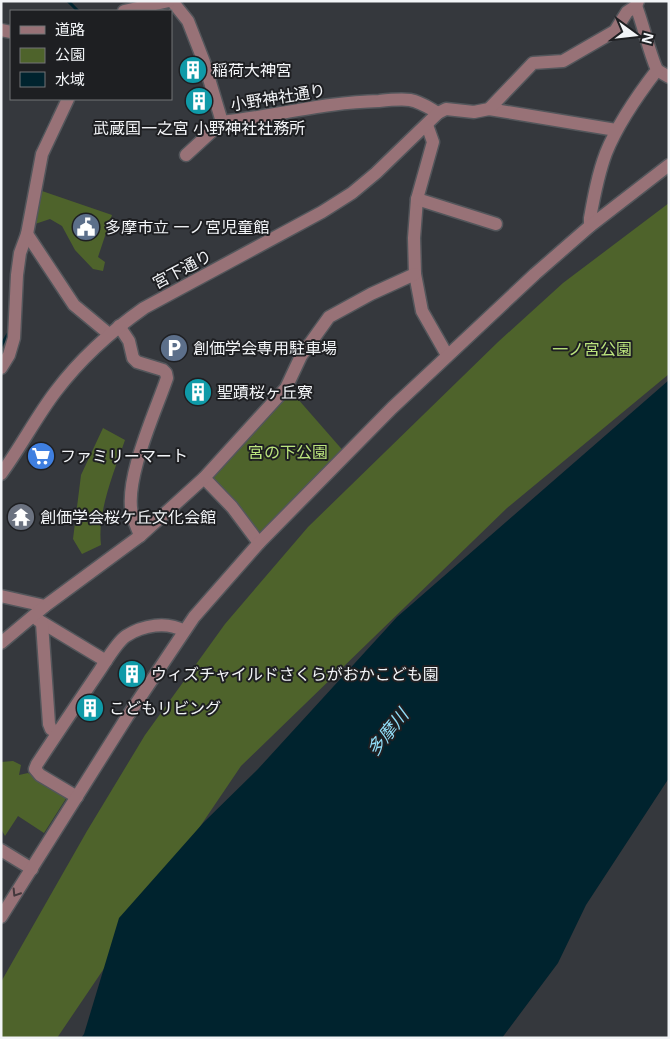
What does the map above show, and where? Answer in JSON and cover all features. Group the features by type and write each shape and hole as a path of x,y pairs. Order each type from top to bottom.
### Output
{"street":[{"path":"129,10 170,1"},
{"name":"小野神社通り","path":"170,1 188,21 204,62 222,122 257,118 325,104 361,101 409,100 424,104 438,113"},
{"path":"488,109 533,63 563,61 615,31 627,12 637,4 646,40 657,70 669,77"},
{"path":"590,226 590,218 605,154 616,130 657,70"},
{"path":"1,368 9,355 7,336 20,253 28,234 32,199 42,154 68,100"},
{"path":"438,113 446,109 474,112 488,109 616,130"},
{"name":"宮下通り","path":"1,474 55,392 82,358 114,330 144,308 322,212 352,193 438,113"},
{"path":"186,155 222,122"},
{"path":"427,125 433,142 417,199 414,238 415,274 422,311 447,355"},
{"path":"1,917 127,717 184,631 259,543 447,355 590,226 669,165"},
{"path":"417,199 496,224"},
{"path":"28,234 74,305 129,341 133,358 137,362 163,370 166,373 167,378 134,477 131,502 132,515 140,536"},
{"path":"1,643 37,620 45,606 140,536 204,478 286,388 301,356 329,317 371,294 415,274"},
{"path":"204,478 232,507 259,543"},
{"path":"1,596 45,606"},
{"path":"37,620 106,661"},
{"path":"37,620 49,724 50,729 57,733"},
{"path":"77,797 40,775 35,769 37,764 106,661 125,637 137,631 162,625 176,627 184,631"},
{"path":"1,850 32,869"}],"green space":[{"path":"42,191 112,215 98,257 105,262 103,271 93,269 75,250 62,226 50,219 32,225"},
{"name":"一ノ宮公園","path":"669,203 669,374 507,508 241,766 57,1038 1,1038 1,982 87,831 145,735 225,624 308,527 498,342 563,283"},
{"name":"宮の下公園","path":"290,390 346,454 262,536 204,478"},
{"path":"103,428 125,440 104,506 100,532 101,545 82,554 73,539 81,475"},
{"path":"13,761 21,765 19,775 28,773 67,797 44,833 18,816 5,836 1,829 1,762"}],"water":[{"name":"多摩川","path":"669,380 669,778 586,905 558,963 502,1038 81,1038 84,1034 119,918 204,822 258,769 397,617"}],"waterway":[{"path":"68,1 77,10"},
{"path":"38,149 52,119"},
{"path":"1,346 9,332"}],"place":[{"name":"稲荷大神宮","path":"193,70"},
{"name":"武蔵国一之宮 小野神社社務所","path":"199,101"},
{"name":"多摩市立 一ノ宮児童館","path":"86,227"},
{"name":"創価学会専用駐車場","path":"174,348"},
{"name":"聖蹟桜ヶ丘寮","path":"198,392"},
{"name":"ファミリーマート","path":"41,456"},
{"name":"創価学会桜ケ丘文化会館","path":"21,517"},
{"name":"ウィズチャイルドさくらがおかこども園","path":"132,674"},
{"name":"こどもリビング","path":"90,708"}]}
